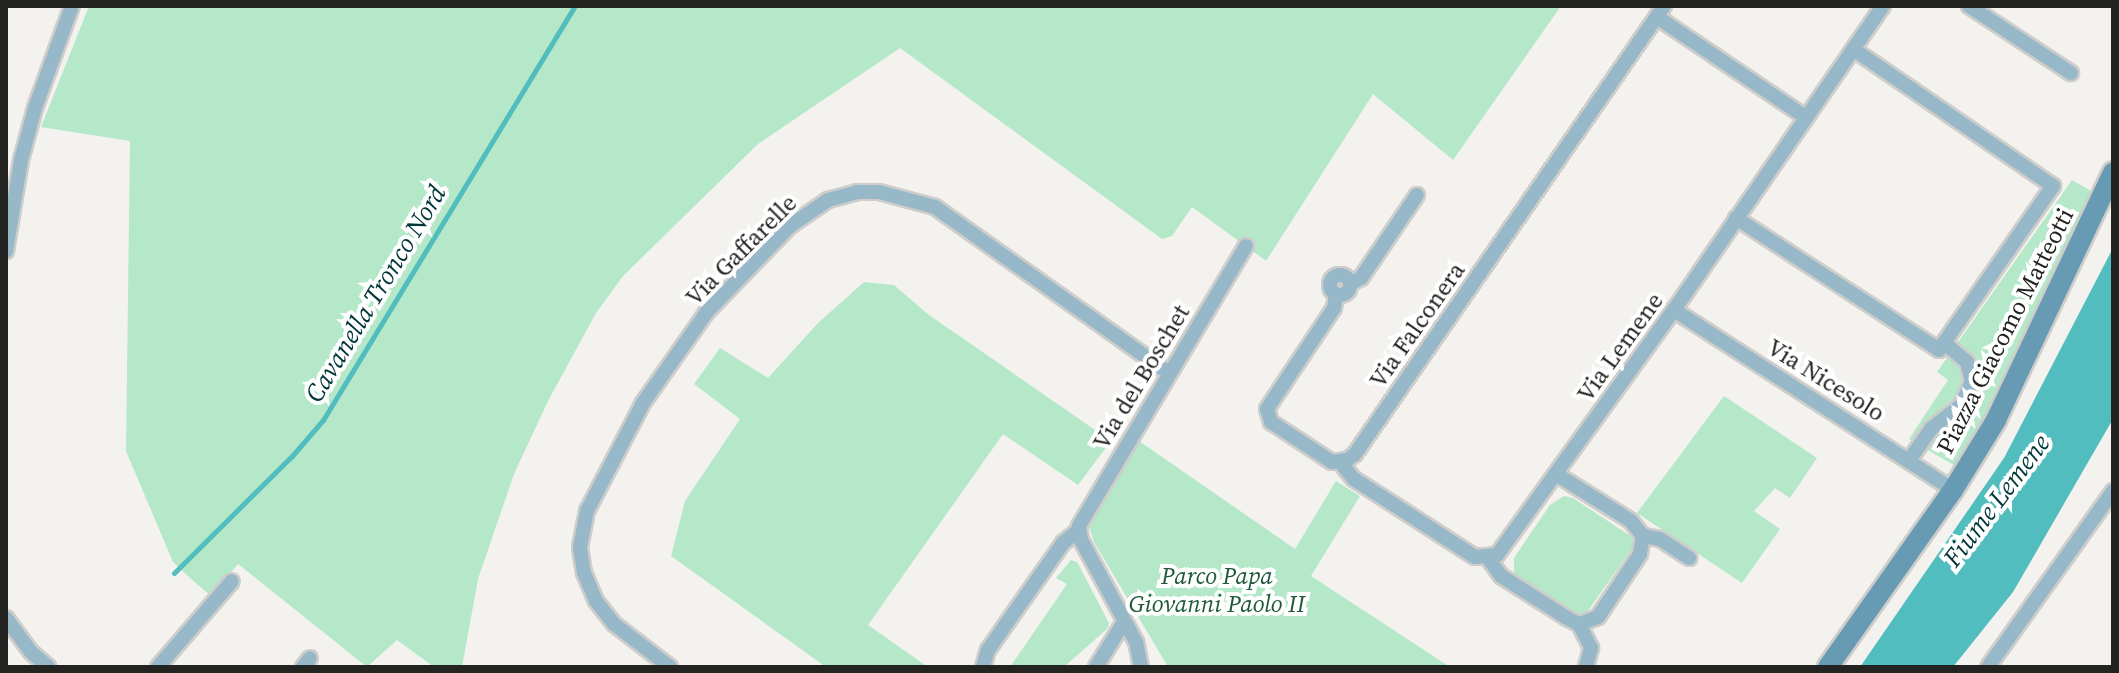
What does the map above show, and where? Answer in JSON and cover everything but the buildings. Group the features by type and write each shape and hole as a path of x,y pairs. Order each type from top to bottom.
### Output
{"main road":[{"name":"Piazza Giacomo Matteotti","path":"1828,667 1953,490 1996,420 2113,172"}],"street":[{"path":"6,251 21,160 35,108 72,6"},
{"name":"Via Lemene","path":"1488,558 1497,555 1674,310 1883,6"},
{"path":"1969,6 2071,73"},
{"name":"Via Falconera","path":"1340,462 1355,454 1660,11 1805,117"},
{"path":"1736,218 1939,350 2053,186 1853,49"},
{"name":"Via Gaffarelle","path":"670,667 614,624 596,601 584,573 580,547 587,511 643,403 706,313 790,226 828,200 857,192 879,192 935,207 1169,373"},
{"path":"1417,195 1361,278 1350,284 1345,276 1335,276 1330,284 1336,294 1336,305 1269,403 1267,413 1271,422 1325,459 1340,462 1354,479 1475,557 1488,558 1501,576 1579,624 1591,648 1586,667"},
{"name":"Via del Boschet","path":"983,667 988,650 1063,543 1078,531 1081,520 1246,246"},
{"name":"Via Nicesolo","path":"1674,310 1910,459 1953,490"},
{"path":"1910,459 1932,428 1961,405 1972,381 1967,362 1944,343"},
{"path":"1556,474 1631,521 1643,536 1660,539 1689,558"},
{"path":"1988,667 2113,491"},
{"path":"1078,531 1136,642 1141,667"},
{"path":"1579,624 1598,617 1640,554 1643,536"},
{"path":"158,667 232,581"},
{"path":"6,618 31,652 48,667"},
{"path":"1096,667 1124,622"}],"green space":[{"path":"89,6 1561,6 1453,160 1373,94 1266,261 1192,207 1172,236 1162,239 900,48 758,144 623,276 596,313 548,401 514,474 478,579 462,667 434,667 397,640 367,667 238,564 211,596 190,578 173,562 126,451 130,141 41,127"},
{"path":"2072,180 2093,192 1987,420 1957,467 1909,439 1948,380 1937,372"},
{"path":"864,282 894,285 929,315 1111,441 1078,485 1003,434 868,625 928,667 826,667 671,556 685,501 740,419 694,384 720,348 768,378 818,323"},
{"path":"1724,396 1817,458 1790,498 1775,488 1754,511 1780,529 1742,583 1637,513"},
{"name":"Parco Papa Giovanni Paolo II","path":"1139,441 1295,549 1336,481 1360,496 1311,576 1450,667 1168,667 1094,542 1088,524"},
{"path":"1564,496 1573,498 1635,539 1634,546 1585,615 1577,615 1514,576 1514,558 1550,505"},
{"path":"1071,560 1077,562 1109,623 1108,628 1064,667 1010,667 1067,584 1056,578"}],"water":[{"name":"Fiume Lemene","path":"2113,248 2113,419 2013,592 1953,667 1860,667 2004,458"}],"waterway":[{"name":"Cavanella Tronco Nord","path":"174,573 292,456 323,420 575,6"}]}
